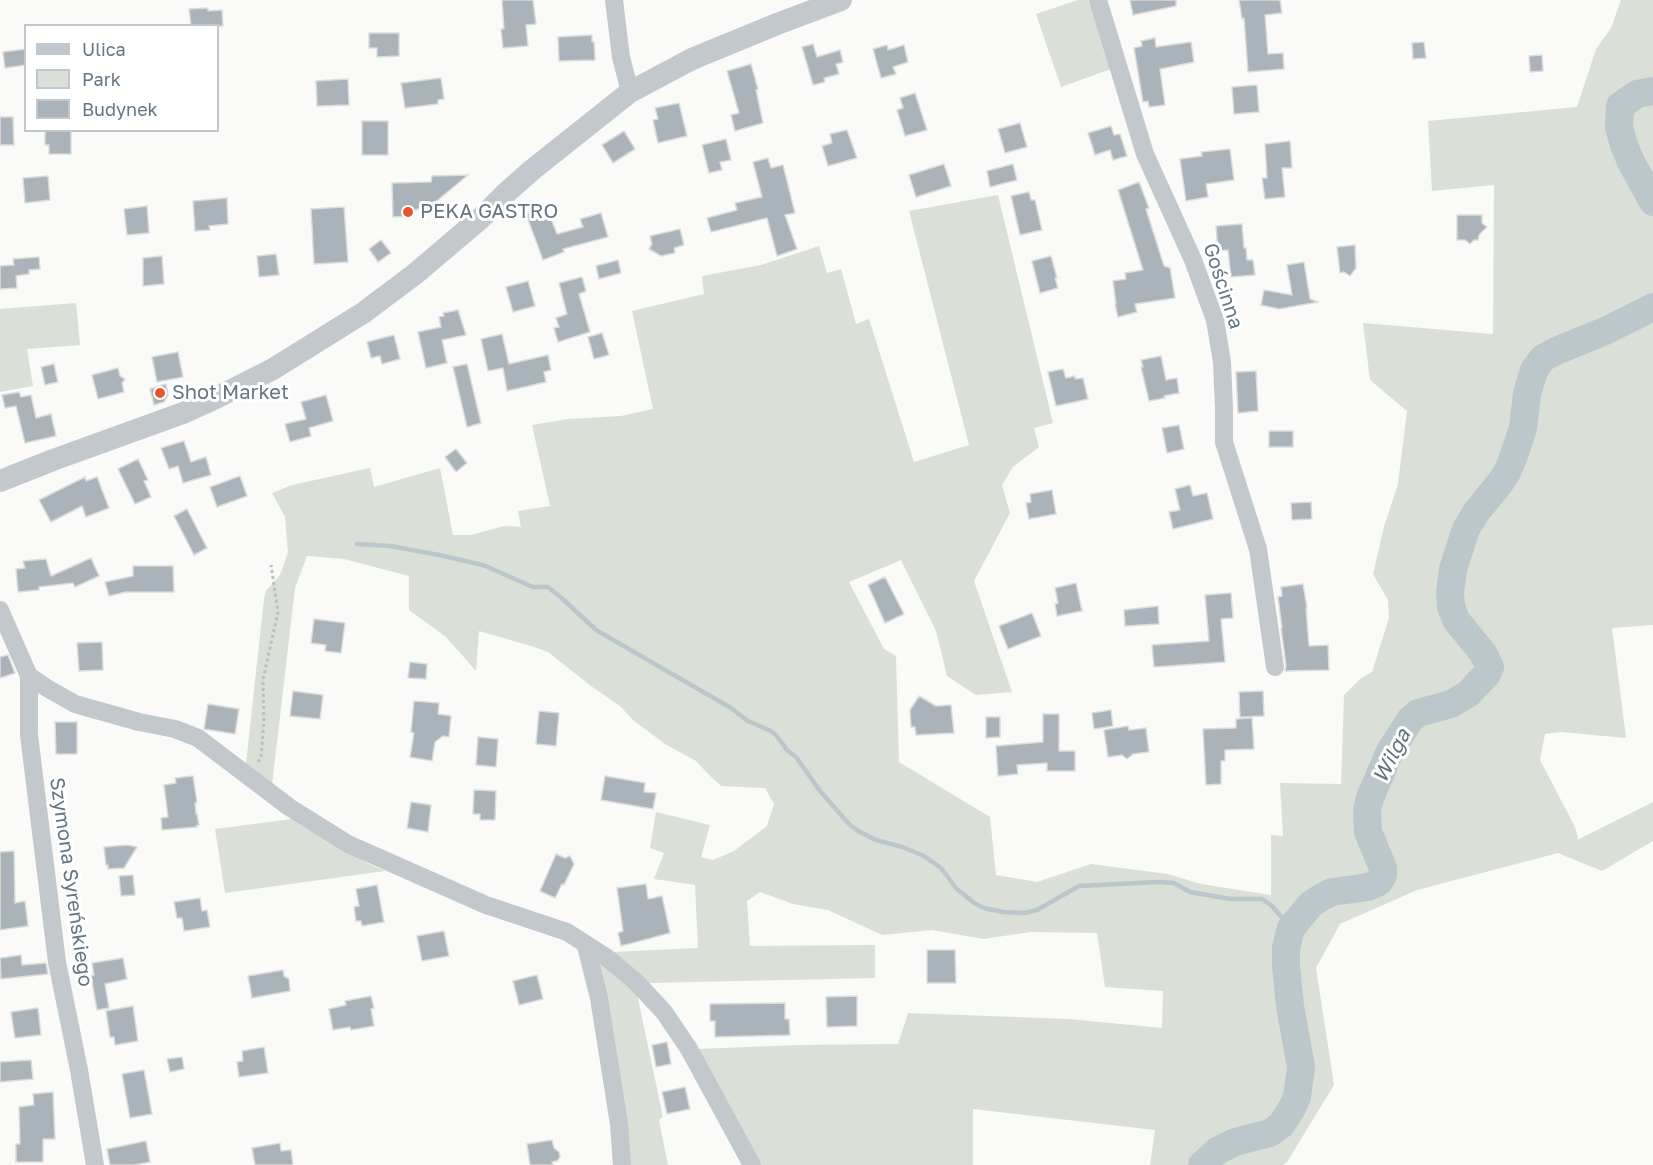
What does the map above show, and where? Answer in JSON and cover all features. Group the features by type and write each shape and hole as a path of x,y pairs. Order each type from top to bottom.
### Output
{"street":[{"path":"614,0 621,57 630,92"},
{"path":"0,481 53,459 183,413 273,369 363,313 415,274 481,218 532,170 630,92 692,59 841,0"},
{"name":"Gościnna","path":"1098,0 1145,154 1193,260 1215,320 1222,362 1224,442 1257,549 1275,667"},
{"name":"Szymona Syreńskiego","path":"0,610 29,676 30,754 57,962 95,1165"},
{"path":"29,676 75,704 139,722 175,729 198,738 289,807 348,844 486,905 567,932 606,957 635,981 664,1012 689,1049 752,1165"},
{"path":"586,946 598,998 619,1124 622,1165"}],"path":[{"path":"249,776 261,757 264,721 263,680 278,612 271,565"}],"green space":[{"path":"1078,0 1089,0 1111,69 1061,87 1036,14"},
{"path":"1621,0 1653,0 1653,625 1612,628 1626,738 1561,732 1545,734 1540,760 1574,825 1577,840 1653,802 1653,841 1602,871 1558,853 1417,890 1340,924 1316,968 1334,1085 1283,1165 1150,1165 1155,1130 973,1109 973,1165 756,1165 696,1049 898,1044 908,1013 1069,1019 1162,1028 1163,991 1105,987 1097,933 1031,932 983,939 932,930 882,935 828,910 793,904 760,892 747,901 750,946 875,945 875,978 649,983 612,952 698,948 695,885 654,879 664,853 650,848 656,812 710,825 701,857 713,860 734,851 767,826 774,804 765,788 721,786 696,761 665,744 633,720 620,706 548,652 479,631 476,671 446,637 409,610 409,576 344,559 307,556 295,588 272,785 246,764 264,599 266,591 280,575 288,553 285,517 272,493 292,485 370,468 374,487 440,468 453,535 471,535 504,526 521,527 518,511 550,506 532,425 568,419 621,416 653,409 632,311 704,294 702,276 761,265 819,246 827,273 841,269 856,324 869,319 914,462 969,445 909,211 998,195 1053,423 1034,428 1039,447 1013,467 1002,485 1010,513 974,581 1012,692 976,695 947,676 936,631 901,560 849,582 884,649 896,656 899,762 990,817 996,875 1037,882 1091,864 1168,874 1201,884 1271,895 1271,835 1283,836 1280,783 1341,784 1344,695 1360,679 1372,672 1389,618 1388,600 1373,574 1384,527 1398,484 1407,411 1370,380 1363,323 1493,334 1494,185 1432,191 1428,121 1577,107 1596,49 1611,28"},
{"path":"76,303 80,345 27,349 33,386 0,392 0,309"},
{"path":"292,819 385,871 225,893 215,829"},
{"path":"599,958 637,994 663,1117 659,1120 668,1165 631,1165 597,963"}],"building":[{"path":"502,0 533,0 536,24 526,25 528,46 503,48"},
{"path":"1130,0 1176,0 1176,6 1133,15"},
{"path":"1239,0 1280,0 1282,13 1265,15 1268,54 1283,53 1284,69 1248,72 1244,18 1242,19"},
{"path":"189,9 222,10 223,26 191,24"},
{"path":"369,33 399,33 399,56 377,57 377,48 369,48"},
{"path":"592,35 595,60 559,61 558,37"},
{"path":"1155,38 1156,47 1191,42 1194,62 1160,69 1165,105 1149,107 1148,101 1143,102 1134,48 1142,46 1141,41"},
{"path":"1424,42 1426,58 1413,59 1412,43"},
{"path":"813,44 817,57 840,50 843,62 836,64 839,74 824,78 825,82 813,85 802,47"},
{"path":"887,45 888,50 904,45 908,62 893,67 896,74 881,78 873,49"},
{"path":"24,49 24,65 5,68 3,52"},
{"path":"1542,55 1543,71 1530,72 1529,56"},
{"path":"751,64 758,89 756,90 763,123 735,131 731,115 739,113 727,71"},
{"path":"441,78 444,99 438,100 438,104 405,108 401,83"},
{"path":"348,79 349,105 317,106 316,81"},
{"path":"1257,85 1259,112 1234,114 1232,87"},
{"path":"915,93 927,130 905,136 897,110 903,108 900,98"},
{"path":"679,103 687,136 658,143 653,120 658,119 655,108"},
{"path":"0,117 13,117 14,145 0,145"},
{"path":"362,121 388,121 388,155 362,155"},
{"path":"1020,123 1027,147 1005,153 998,129"},
{"path":"1111,126 1114,135 1120,134 1127,156 1113,160 1110,150 1095,155 1088,133"},
{"path":"847,130 857,158 828,166 822,146 832,143 830,134"},
{"path":"624,131 635,149 613,163 602,145"},
{"path":"45,132 71,132 71,154 49,154 49,145 45,145"},
{"path":"726,139 731,160 720,162 722,170 709,173 702,145"},
{"path":"1290,141 1292,168 1282,168 1285,197 1265,199 1262,178 1267,178 1265,144"},
{"path":"1230,149 1234,180 1206,184 1208,197 1186,201 1180,159 1202,156 1201,152"},
{"path":"768,158 771,168 783,165 795,213 785,215 797,249 777,256 767,218 711,232 707,218 737,210 735,203 762,197 753,162"},
{"path":"944,164 951,186 916,197 909,175"},
{"path":"1013,164 1017,180 990,187 987,171"},
{"path":"468,175 433,204 413,211 413,216 393,217 392,183 431,182 432,176"},
{"path":"48,176 50,200 25,203 23,178"},
{"path":"1139,182 1149,208 1146,209 1164,266 1170,268 1175,298 1135,304 1137,312 1118,317 1113,281 1126,279 1125,273 1143,270 1118,190"},
{"path":"1029,192 1031,200 1035,200 1042,230 1020,235 1011,196"},
{"path":"227,198 228,224 209,226 210,230 195,231 193,201"},
{"path":"147,206 149,233 127,235 124,209"},
{"path":"546,206 557,234 583,227 580,219 601,213 608,237 563,249 564,252 543,260 526,214"},
{"path":"344,207 348,262 314,264 311,209"},
{"path":"1457,215 1482,215 1482,223 1487,227 1479,235 1478,240 1470,244 1465,240 1457,240"},
{"path":"1242,224 1247,260 1253,260 1255,275 1231,277 1228,250 1218,251 1216,226"},
{"path":"680,229 684,245 674,248 675,253 661,256 649,249 652,244 650,236"},
{"path":"381,240 391,253 378,262 369,249"},
{"path":"1355,245 1356,268 1350,276 1344,272 1340,273 1337,247"},
{"path":"276,254 279,275 259,277 257,256"},
{"path":"162,256 164,284 143,286 143,258"},
{"path":"1051,256 1058,288 1040,293 1032,261"},
{"path":"39,257 40,269 29,270 29,274 16,276 17,288 0,289 0,266 14,265 13,259"},
{"path":"618,260 621,273 599,279 596,266"},
{"path":"1304,262 1310,299 1318,302 1279,309 1261,305 1264,290 1292,295 1287,265"},
{"path":"582,277 586,291 579,294 590,332 558,342 554,328 559,327 556,318 567,314 559,283"},
{"path":"528,281 535,306 513,312 506,287"},
{"path":"458,310 466,335 442,340 447,363 426,368 418,332 441,327 439,317 444,316 443,313"},
{"path":"602,333 609,355 594,359 588,337"},
{"path":"502,334 509,364 548,355 551,370 544,372 546,382 507,391 503,368 488,371 481,339"},
{"path":"394,335 400,359 382,364 380,356 371,358 367,342"},
{"path":"178,352 183,377 157,382 152,357"},
{"path":"1161,356 1166,380 1177,378 1179,393 1149,401 1141,360"},
{"path":"54,364 58,382 45,385 41,367"},
{"path":"467,364 481,423 467,427 453,367"},
{"path":"118,368 120,376 125,379 122,383 124,392 98,399 92,375"},
{"path":"1063,369 1066,378 1075,376 1075,379 1083,378 1088,399 1056,406 1048,372"},
{"path":"1256,371 1258,411 1238,413 1236,372"},
{"path":"166,384 168,395 164,402 154,405 150,389"},
{"path":"19,392 21,397 31,395 36,418 51,414 56,436 25,443 16,406 5,408 2,395"},
{"path":"326,395 333,421 309,428 311,436 290,442 285,424 306,419 301,402"},
{"path":"1179,425 1184,449 1167,453 1162,428"},
{"path":"1269,431 1293,431 1293,447 1269,447"},
{"path":"184,441 191,462 206,457 211,475 183,483 178,466 169,469 161,448"},
{"path":"456,449 467,463 456,472 445,457"},
{"path":"138,459 148,480 144,481 151,497 135,504 118,469"},
{"path":"240,476 247,496 217,507 210,487"},
{"path":"85,477 86,481 97,477 109,508 86,517 82,506 51,522 39,500"},
{"path":"1190,485 1193,496 1207,493 1213,519 1173,529 1169,512 1180,510 1175,489"},
{"path":"1052,490 1056,514 1029,519 1026,503 1031,502 1030,494"},
{"path":"1311,502 1312,519 1292,520 1291,503"},
{"path":"187,509 207,548 194,555 174,516"},
{"path":"91,558 99,576 75,587 73,583 18,592 16,569 25,568 23,561 46,559 51,576"},
{"path":"133,566 173,566 174,592 126,592 109,596 105,582 133,576"},
{"path":"885,577 904,614 885,623 868,585"},
{"path":"1076,583 1082,611 1057,616 1055,604 1058,603 1055,588"},
{"path":"1303,584 1309,646 1328,645 1329,670 1285,671 1278,597 1282,596 1281,587"},
{"path":"1231,593 1233,618 1221,619 1225,662 1154,667 1152,645 1209,641 1205,595"},
{"path":"1158,606 1159,624 1125,626 1124,610"},
{"path":"1032,613 1041,636 1008,649 999,626"},
{"path":"314,619 345,623 341,653 325,651 326,645 311,643"},
{"path":"102,642 103,670 79,671 77,643"},
{"path":"8,655 15,673 0,678 0,657"},
{"path":"410,662 427,664 426,679 408,678"},
{"path":"293,691 323,695 320,719 290,716"},
{"path":"1263,691 1264,716 1240,717 1239,692"},
{"path":"919,696 936,706 951,705 954,733 916,735 915,727 911,727 910,710"},
{"path":"414,701 439,703 438,714 451,716 449,737 443,736 435,742 432,761 410,757 414,733 411,732"},
{"path":"208,704 239,709 235,734 204,729"},
{"path":"1111,710 1113,726 1094,729 1092,713"},
{"path":"539,711 559,713 556,746 536,744"},
{"path":"1043,714 1059,714 1059,751 1075,751 1075,771 1047,771 1047,763 1017,765 1018,774 998,776 996,746 1043,742"},
{"path":"986,717 1000,717 1000,737 986,738"},
{"path":"1252,718 1254,749 1225,750 1225,761 1221,761 1221,784 1206,785 1203,729 1236,728 1236,719"},
{"path":"55,722 77,722 77,754 56,754"},
{"path":"1128,726 1129,730 1146,728 1149,752 1133,754 1127,759 1122,755 1108,757 1104,730"},
{"path":"478,737 498,739 496,767 476,765"},
{"path":"193,776 199,825 162,830 161,818 168,817 164,785 176,783 175,778"},
{"path":"605,776 645,783 644,792 656,793 653,809 601,800"},
{"path":"474,790 496,791 495,820 480,820 480,814 473,814"},
{"path":"411,802 431,805 428,832 407,828"},
{"path":"127,845 137,847 124,868 108,869 104,847"},
{"path":"14,851 15,903 25,901 28,926 0,930 0,852"},
{"path":"556,854 565,858 570,856 574,864 555,898 540,891"},
{"path":"133,875 135,895 121,896 119,876"},
{"path":"646,884 648,899 662,896 670,933 621,946 618,933 623,931 617,888"},
{"path":"377,885 384,922 362,926 361,921 356,921 354,907 359,906 356,889"},
{"path":"200,898 202,911 207,910 210,927 184,931 182,918 177,918 174,902"},
{"path":"444,931 449,956 422,961 417,936"},
{"path":"927,950 955,950 956,983 927,983"},
{"path":"21,955 22,965 46,963 48,974 1,979 0,958"},
{"path":"123,958 127,979 105,984 109,1008 97,1010 91,976 94,975 92,963"},
{"path":"283,970 284,976 289,979 290,991 252,998 248,976"},
{"path":"537,975 543,999 519,1005 513,981"},
{"path":"371,996 374,1026 333,1030 329,1009 346,1005 345,1001"},
{"path":"857,996 857,1026 827,1027 826,997"},
{"path":"785,1003 785,1019 789,1019 790,1035 715,1037 715,1021 710,1021 710,1004"},
{"path":"133,1006 138,1041 115,1045 114,1037 110,1037 106,1011"},
{"path":"38,1008 41,1035 15,1038 11,1012"},
{"path":"667,1042 671,1064 656,1067 652,1045"},
{"path":"264,1047 268,1073 239,1077 237,1062 243,1061 242,1051"},
{"path":"182,1057 184,1069 170,1072 167,1059"},
{"path":"31,1060 33,1079 0,1082 0,1062"},
{"path":"144,1070 152,1114 130,1118 122,1074"},
{"path":"685,1087 690,1109 667,1114 662,1092"},
{"path":"53,1092 55,1139 43,1139 43,1162 16,1162 16,1144 20,1144 19,1107 34,1105 33,1094"},
{"path":"552,1140 554,1148 559,1152 560,1157 557,1161 552,1162 553,1165 530,1165 527,1144"},
{"path":"146,1141 150,1162 110,1165 107,1149"},
{"path":"280,1143 281,1151 291,1150 293,1165 255,1165 252,1148"}],"waterway":[{"name":"Wilga","path":"1653,91 1637,94 1620,106 1619,127 1631,162 1653,202"},
{"name":"Wilga","path":"1202,1165 1217,1151 1235,1142 1270,1133 1281,1125 1292,1108 1297,1097 1301,1067 1290,1006 1286,965 1286,948 1291,928 1311,904 1322,897 1332,892 1368,887 1379,882 1383,875 1383,868 1368,832 1367,810 1390,751 1410,720 1418,713 1451,704 1468,694 1487,674 1490,667 1483,653 1456,620 1451,606 1450,593 1453,569 1466,529 1477,511 1500,483 1513,458 1523,428 1527,394 1534,370 1543,358 1556,351 1605,331 1653,307"},
{"path":"357,544 390,546 439,555 483,565 533,587 548,587 596,630 731,708 748,721 771,731 796,757 820,791 849,824 876,840 924,856 941,868 956,888 984,908 1024,913 1037,910 1079,886 1174,883 1190,892 1230,899 1262,899 1271,905 1291,928"}],"place":[{"name":"PEKA GASTRO","path":"408,212"},
{"name":"Shot Market","path":"160,393"}]}
